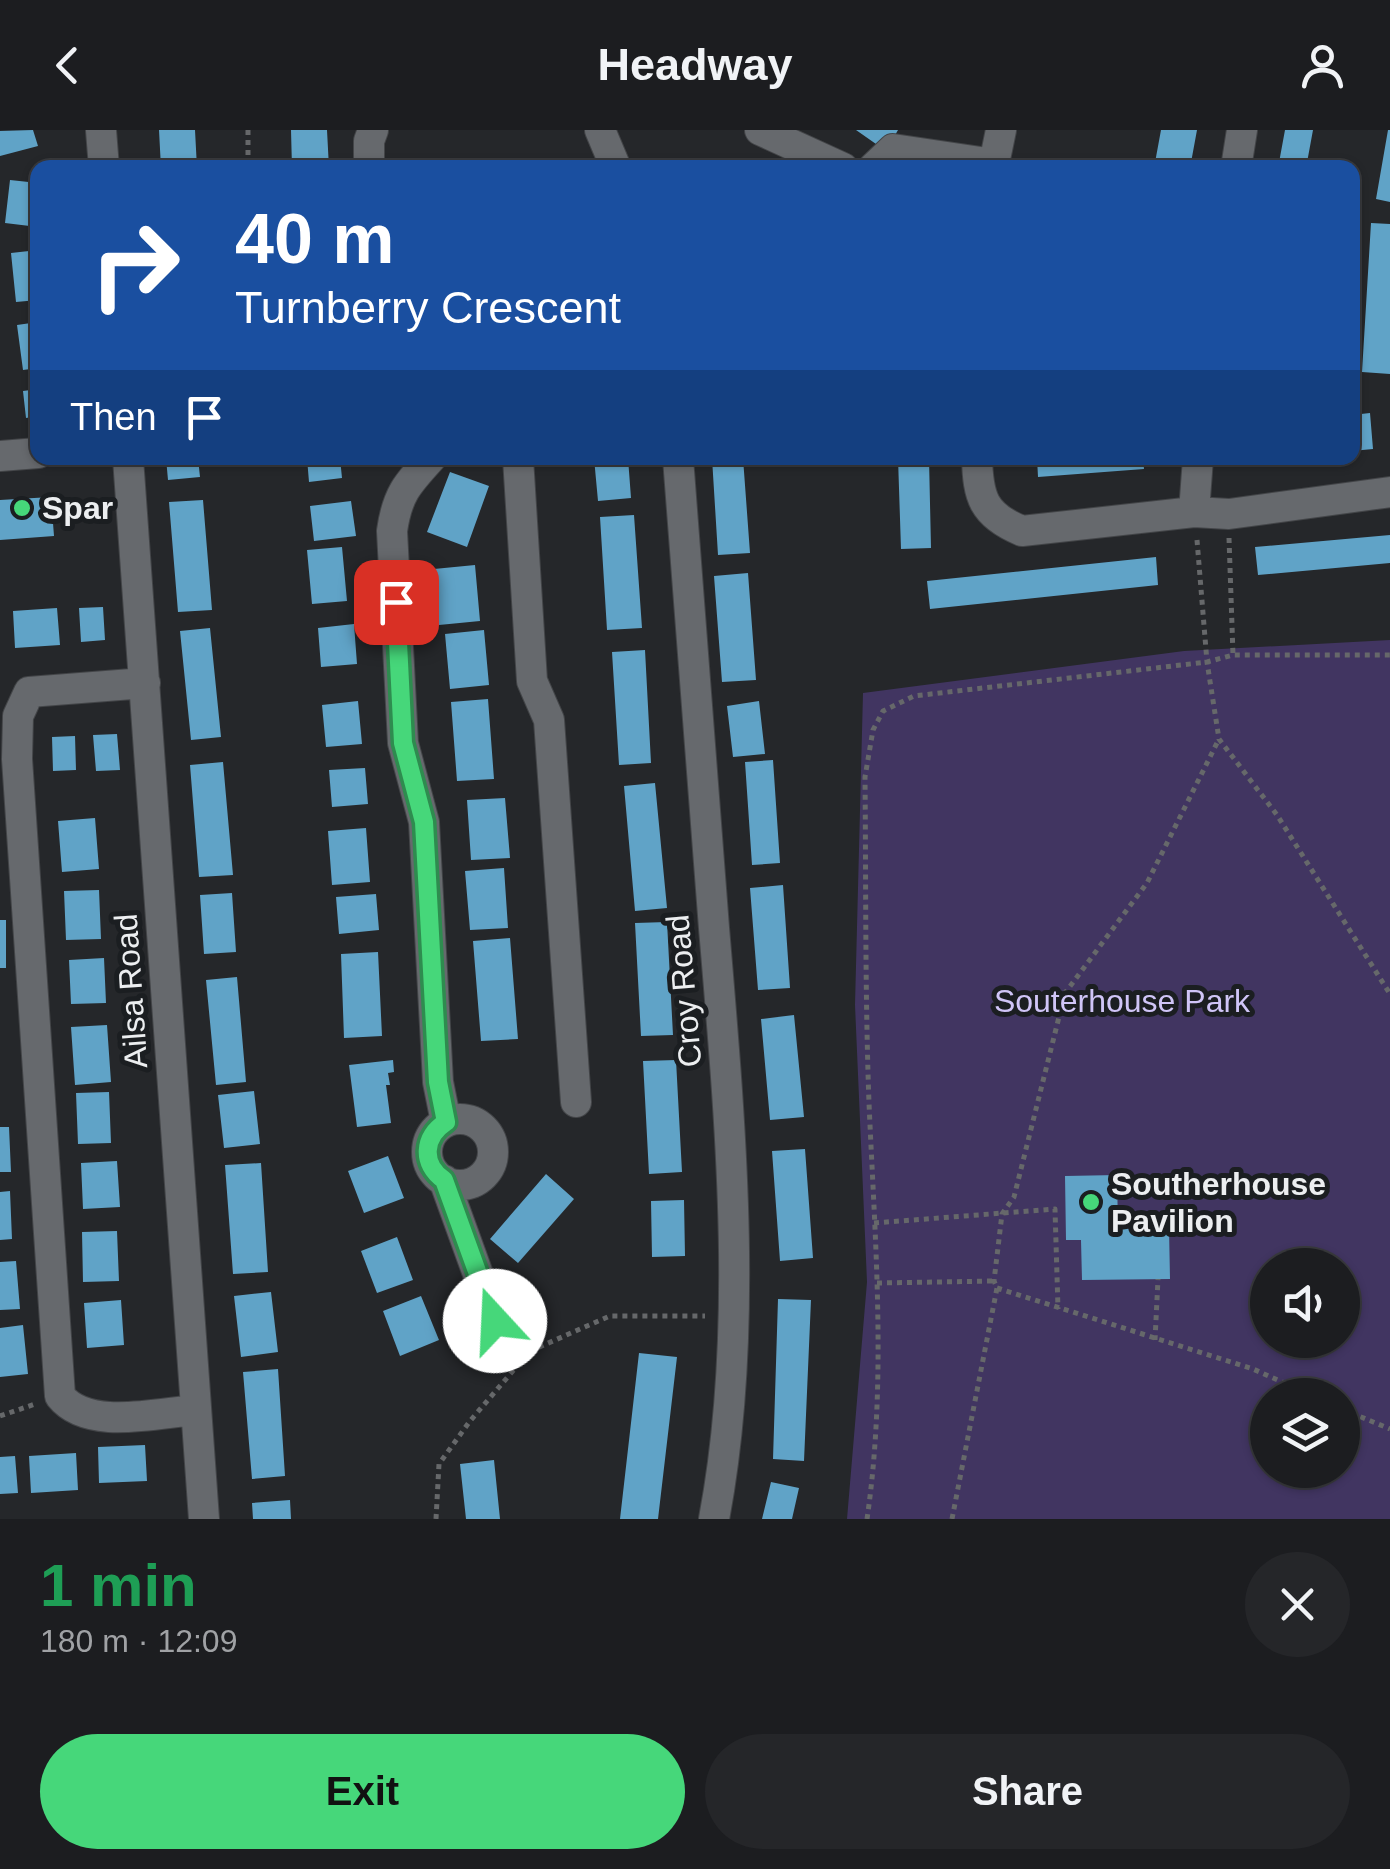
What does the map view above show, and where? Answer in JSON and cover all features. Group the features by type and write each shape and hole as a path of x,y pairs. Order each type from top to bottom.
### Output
{"street":[{"path":"100,130 103,160"},
{"path":"369,160 373,130"},
{"path":"600,130 613,160"},
{"path":"760,130 826,160"},
{"path":"995,160 1002,130"},
{"path":"1237,160 1242,130"},
{"path":"881,160 893,149 967,160"},
{"path":"1,451 30,453"},
{"name":"Ailsa Road","path":"129,465 204,1519"},
{"path":"426,465 396,501 392,531 403,743 424,822 438,1082 446,1122"},
{"path":"518,465 532,680 549,720 576,1102"},
{"name":"Croy Road","path":"679,465 732,1140 726,1448 714,1519"},
{"path":"977,465 979,492 990,512 1002,523 1022,531 1194,512 1230,514 1390,492"},
{"path":"1194,512 1197,465"},
{"path":"145,683 29,692 18,716 17,759 60,1396 68,1406 92,1415 196,1410"},
{"path":"444,1180 462,1185 478,1180 490,1166 494,1148 480,1125 464,1119 446,1122 433,1133 428,1150 432,1168 444,1180 495,1321"}],"path":[{"path":"248,130 248,160"},
{"path":"1194,512 1207,662 1219,739 1277,816 1390,994"},
{"path":"1230,514 1233,655"},
{"path":"867,1519 877,1450 865,777 873,730 884,711 914,696 1207,662 1233,655 1390,655"},
{"path":"952,1519 996,1285 1002,1214 1014,1198 1065,993 1146,883 1219,739"},
{"path":"874,1222 1055,1209 1058,1309"},
{"path":"1155,1340 1158,1279"},
{"path":"876,1282 996,1285 1058,1309 1273,1378"},
{"path":"436,1519 439,1464 530,1351 610,1316 731,1316"},
{"path":"0,1416 60,1396"},
{"path":"1360,1417 1390,1430"}],"green space":[{"name":"Souterhouse Park","path":"1390,640 1390,1519 847,1519 867,1282 855,1005 863,693 1184,651"}],"building":[{"path":"33,130 38,146 0,156 0,131"},
{"path":"159,130 195,130 197,160 161,160"},
{"path":"291,130 327,130 329,160 292,160"},
{"path":"856,130 898,130 886,151"},
{"path":"1161,130 1197,130 1191,160 1155,160"},
{"path":"1285,130 1313,130 1307,160 1279,160"},
{"path":"1390,130 1390,202 1376,199"},
{"path":"10,180 30,182 30,226 5,223"},
{"path":"1371,223 1390,224 1390,374 1362,372"},
{"path":"30,251 30,301 16,302 11,253"},
{"path":"30,323 30,369 23,370 17,325"},
{"path":"30,390 30,417 26,418 23,391"},
{"path":"1370,413 1373,449 1360,450 1360,414"},
{"path":"167,465 199,465 200,477 168,480"},
{"path":"308,465 341,465 342,478 309,482"},
{"path":"595,465 629,465 631,498 598,501"},
{"path":"712,465 744,465 750,553 718,555"},
{"path":"898,465 929,465 931,548 901,549"},
{"path":"1037,465 1144,465 1144,469 1038,477"},
{"path":"450,472 489,486 467,547 427,532"},
{"path":"51,497 54,536 0,540 0,500"},
{"path":"203,500 212,610 178,612 169,502"},
{"path":"351,501 356,536 314,541 310,506"},
{"path":"634,515 642,628 607,630 600,517"},
{"path":"1390,535 1390,563 1258,575 1255,547"},
{"path":"342,547 347,601 312,604 307,550"},
{"path":"1156,557 1158,585 930,609 927,581"},
{"path":"475,565 480,621 439,625 434,569"},
{"path":"748,573 756,680 722,682 714,576"},
{"path":"103,607 105,640 81,642 79,608"},
{"path":"57,608 60,645 15,648 13,611"},
{"path":"354,624 357,664 321,667 318,628"},
{"path":"210,628 221,737 191,740 180,631"},
{"path":"484,630 489,685 450,689 445,634"},
{"path":"645,650 651,763 619,765 612,652"},
{"path":"488,699 494,779 457,781 451,702"},
{"path":"358,701 362,744 326,747 322,705"},
{"path":"759,701 765,754 733,757 727,706"},
{"path":"117,734 120,770 96,771 93,735"},
{"path":"75,736 76,770 53,771 52,737"},
{"path":"773,760 780,863 752,865 745,762"},
{"path":"223,762 233,875 199,877 190,765"},
{"path":"365,768 368,804 332,807 329,770"},
{"path":"655,783 667,908 635,911 624,786"},
{"path":"505,798 510,858 471,860 467,800"},
{"path":"95,818 99,869 62,872 58,821"},
{"path":"366,828 370,882 332,885 328,831"},
{"path":"504,868 508,928 470,930 465,871"},
{"path":"783,885 790,988 758,990 750,888"},
{"path":"99,890 101,939 66,940 64,891"},
{"path":"232,893 236,952 204,954 200,895"},
{"path":"376,894 379,930 339,934 336,897"},
{"path":"0,920 6,920 6,968 0,968"},
{"path":"667,922 673,1035 641,1036 635,923"},
{"path":"510,938 518,1039 481,1041 473,941"},
{"path":"378,952 382,1036 344,1038 341,954"},
{"path":"104,958 106,1003 71,1004 69,960"},
{"path":"237,977 246,1082 216,1085 206,980"},
{"path":"794,1015 804,1117 770,1120 761,1019"},
{"path":"107,1025 111,1082 75,1085 71,1027"},
{"path":"393,1060 394,1072 388,1073 390,1085 386,1085 391,1123 357,1127 349,1065"},
{"path":"676,1060 682,1172 649,1174 643,1061"},
{"path":"254,1091 260,1144 224,1148 218,1095"},
{"path":"109,1092 111,1143 78,1144 76,1093"},
{"path":"0,1127 9,1127 11,1172 0,1172"},
{"path":"805,1149 813,1258 780,1261 772,1151"},
{"path":"388,1156 404,1198 364,1213 348,1171"},
{"path":"117,1161 120,1207 83,1209 81,1163"},
{"path":"261,1163 268,1272 233,1274 225,1165"},
{"path":"546,1174 574,1199 518,1263 490,1239"},
{"name":"Southerhouse Pavilion","path":"1117,1175 1118,1229 1169,1228 1170,1279 1082,1280 1081,1240 1066,1240 1065,1176"},
{"path":"10,1191 12,1239 0,1240 0,1192"},
{"path":"684,1200 685,1256 652,1257 651,1201"},
{"path":"117,1231 119,1281 83,1282 82,1232"},
{"path":"397,1237 413,1280 377,1293 361,1251"},
{"path":"16,1261 20,1309 0,1310 0,1262"},
{"path":"271,1292 278,1352 241,1357 234,1296"},
{"path":"421,1296 439,1340 400,1356 383,1311"},
{"path":"778,1299 811,1300 804,1461 773,1459"},
{"path":"121,1300 124,1345 87,1348 84,1303"},
{"path":"23,1325 28,1374 0,1377 0,1328"},
{"path":"639,1353 677,1357 658,1519 620,1519"},
{"path":"278,1369 285,1476 252,1479 243,1372"},
{"path":"145,1445 147,1481 99,1483 98,1447"},
{"path":"76,1453 78,1490 31,1493 29,1456"},
{"path":"15,1456 18,1493 0,1494 0,1457"},
{"path":"494,1460 500,1519 466,1519 460,1464"},
{"path":"771,1482 799,1488 792,1519 762,1519"},
{"path":"290,1500 291,1519 253,1519 252,1503"}],"place":[{"name":"Spar","path":"22,508"},
{"name":"Southerhouse Pavilion","path":"1091,1202"}],"route":[{"path":"396,602 403,743 424,822 438,1082 446,1122 433,1133 428,1159 444,1180 495,1321"}]}
